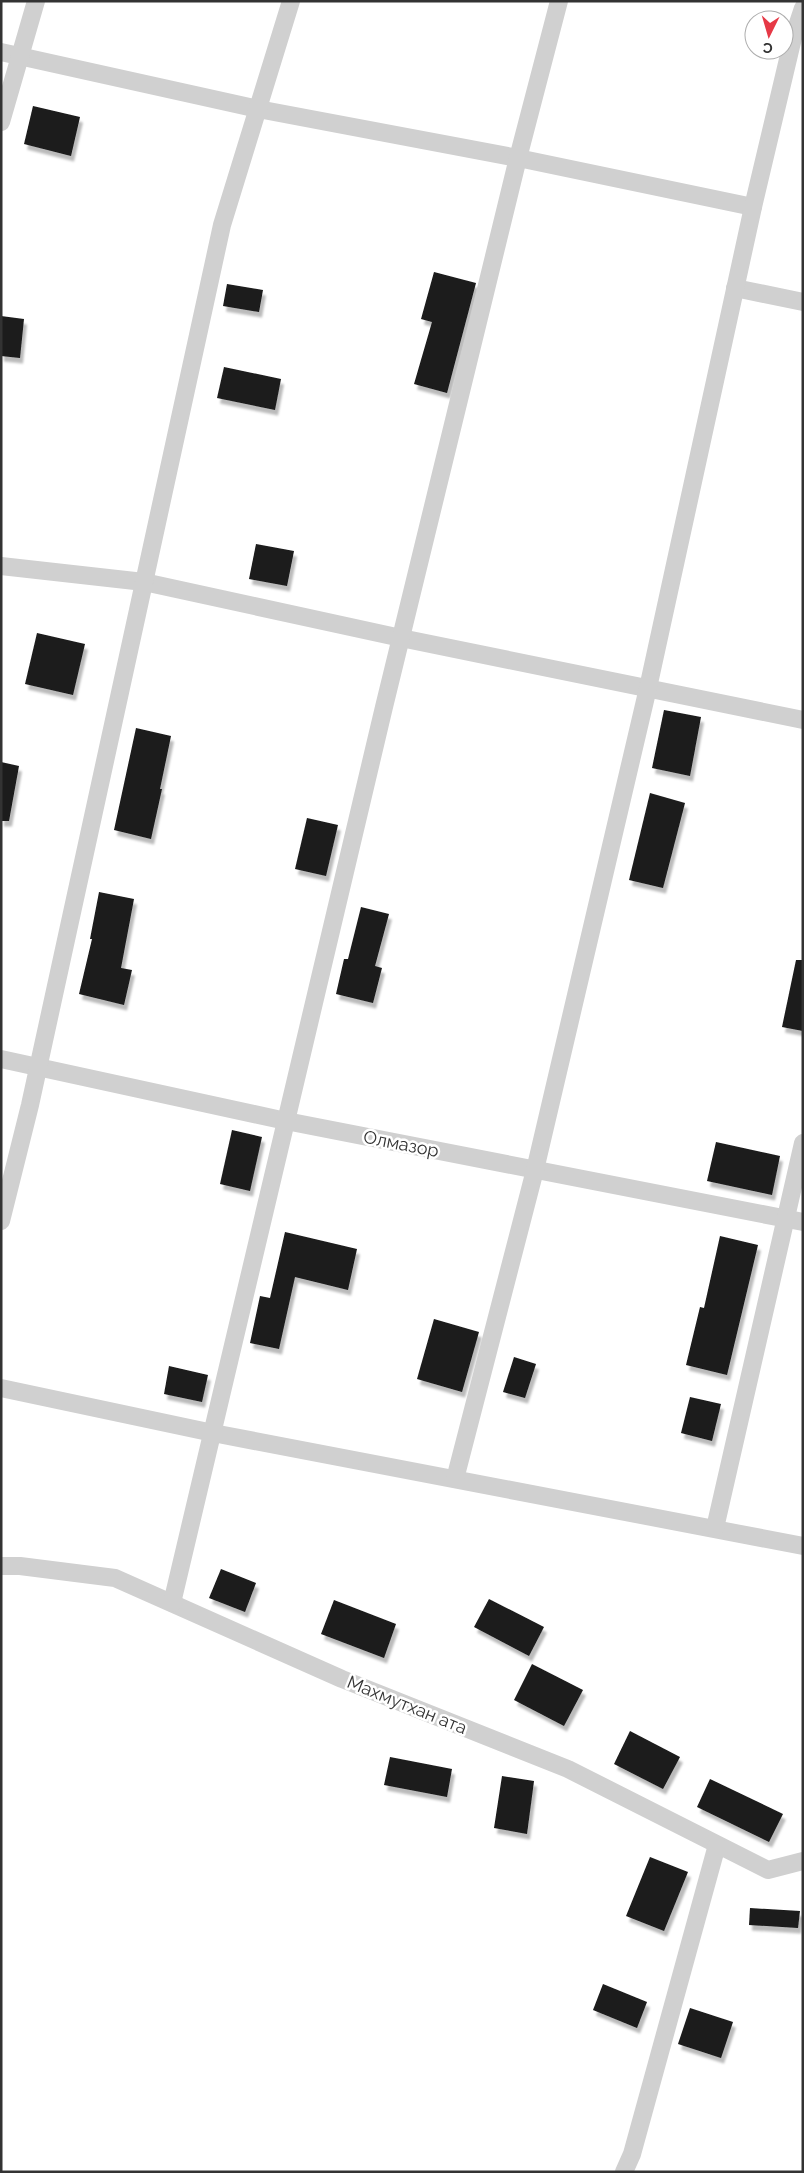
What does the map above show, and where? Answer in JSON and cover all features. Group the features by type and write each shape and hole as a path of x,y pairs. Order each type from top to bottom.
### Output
{"street":[{"path":"1,122 36,1"},
{"path":"1,1221 38,1066 222,225 291,1"},
{"path":"172,1603 401,638 518,158 559,1"},
{"path":"455,1479 535,1170 648,688 753,206 793,38 803,8"},
{"path":"1,52 258,108 753,206"},
{"path":"735,288 803,302"},
{"path":"1,566 144,582 401,638 803,720"},
{"name":"Олмазор","path":"1,1059 286,1121 803,1222"},
{"path":"714,1528 803,1143"},
{"path":"1,1388 213,1433 803,1546"},
{"name":"Махмутхан ата","path":"1,1566 20,1566 115,1578 342,1679 568,1769 768,1870 803,1861"},
{"path":"624,2172 632,2154 717,1845"}],"building":[{"path":"33,106 80,117 71,156 24,144"},
{"path":"434,272 476,283 447,393 414,384 432,322 421,319"},
{"path":"227,284 263,290 259,312 223,306"},
{"path":"1,316 24,319 20,358 1,356"},
{"path":"224,367 281,379 275,410 217,398"},
{"path":"256,544 294,551 287,586 249,579"},
{"path":"37,633 85,644 73,695 25,684"},
{"path":"664,710 701,717 690,776 652,768"},
{"path":"136,728 171,736 151,839 114,830"},
{"path":"1,762 19,766 9,821 1,821"},
{"path":"650,793 685,803 663,888 629,880"},
{"path":"307,818 338,825 326,876 295,869"},
{"path":"99,892 134,899 121,968 132,970 124,1005 79,994 92,939 90,939"},
{"path":"361,907 389,914 375,966 382,968 373,1003 336,994 344,959 348,959"},
{"path":"796,960 803,960 803,1031 782,1027"},
{"path":"232,1130 262,1137 250,1191 220,1184"},
{"path":"716,1142 780,1156 772,1195 707,1181"},
{"path":"285,1232 357,1249 348,1290 295,1277 279,1349 250,1343 260,1296 270,1298"},
{"path":"720,1236 758,1245 727,1375 686,1365 700,1307 704,1308"},
{"path":"434,1319 479,1332 462,1392 417,1379"},
{"path":"514,1357 536,1364 525,1398 503,1392"},
{"path":"169,1366 208,1375 202,1402 164,1394"},
{"path":"690,1397 721,1404 712,1441 681,1433"},
{"path":"221,1569 256,1583 245,1612 209,1598"},
{"path":"489,1599 544,1627 529,1656 474,1627"},
{"path":"334,1600 396,1624 384,1658 321,1634"},
{"path":"532,1664 583,1690 564,1726 514,1700"},
{"path":"630,1731 680,1757 663,1789 614,1764"},
{"path":"390,1757 452,1769 447,1797 384,1785"},
{"path":"502,1776 534,1781 527,1834 494,1828"},
{"path":"710,1779 783,1814 769,1842 697,1807"},
{"path":"650,1857 688,1872 664,1931 626,1916"},
{"path":"750,1908 800,1911 798,1928 749,1925"},
{"path":"603,1984 647,2002 637,2028 593,2010"},
{"path":"690,2008 733,2022 721,2058 678,2044"}]}
